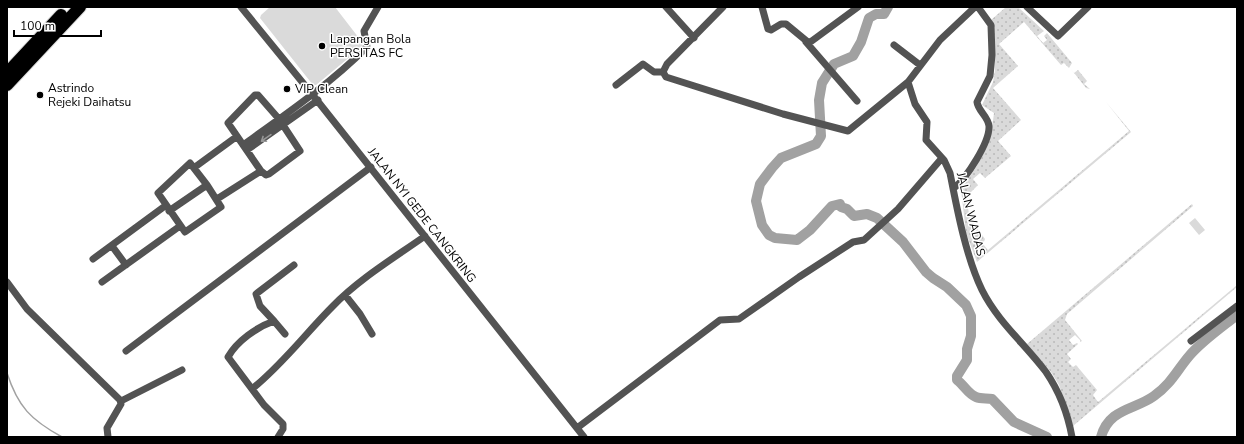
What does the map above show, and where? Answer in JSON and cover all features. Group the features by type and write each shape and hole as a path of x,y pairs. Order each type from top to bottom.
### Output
{"highway":[{"path":"7,85 13,71 68,7"},
{"path":"13,71 80,7"}],"street":[{"name":"JALAN NYI GEDE CANGKRING","path":"241,7 318,100 584,437"},
{"path":"245,148 297,110 312,94 350,64 366,46 364,31 378,7"},
{"path":"666,7 694,38"},
{"path":"663,72 667,64 723,7"},
{"path":"762,7 767,28 771,30 781,24 786,24 806,42 858,101"},
{"path":"806,42 812,42 858,7"},
{"path":"663,72 666,77 820,124 849,130 908,82 940,40 976,7 989,22 992,32 990,76 977,103 986,115 988,132 974,162 962,180 954,188"},
{"path":"1027,7 1058,36 1088,7"},
{"path":"894,44 920,65"},
{"path":"616,85 643,64 654,72 663,72"},
{"name":"JALAN WADAS","path":"908,82 915,104 927,122 926,140 942,158 949,169 971,261 982,290 1005,324 1046,373 1064,410 1072,437"},
{"path":"255,95 261,97 300,149 299,152 268,174 263,174 236,137 228,123 255,95"},
{"path":"297,110 318,100"},
{"path":"195,168 236,137"},
{"path":"577,428 720,320 739,319 799,277 853,242 864,240 886,222 942,158"},
{"path":"191,163 207,185 217,199 220,208 187,232 183,231 158,194 159,192 187,164 191,163"},
{"path":"126,350 371,167"},
{"path":"217,199 260,170"},
{"path":"93,259 167,208 207,185"},
{"path":"102,282 180,226"},
{"path":"252,389 274,371 334,305 345,295 386,263 426,236"},
{"path":"112,246 126,265"},
{"path":"285,334 260,306 256,294 294,265"},
{"path":"7,282 27,309 121,402"},
{"path":"345,295 360,314 372,334"},
{"path":"1191,341 1237,306"},
{"path":"274,321 264,324 236,345 228,357 264,406 283,424 284,430 278,437"},
{"path":"108,437 107,428 121,402 182,370"}],"shaded area":[{"name":"Lapangan Bola PERSITAS FC","path":"270,7 335,7 362,42 363,46 316,85 313,85 260,18 261,15"},
{"path":"1006,7 1018,7 1044,31 1037,36 1043,43 1047,40 1044,36 1047,33 1072,63 1069,68 1064,63 1061,65 1024,22 999,44 1018,66 993,88 1021,120 998,141 1011,156 985,178 980,173 973,179 978,185 966,197 970,219 985,239 983,244 988,250 1129,131 1106,102 1131,132 977,262 966,233 961,189 979,162 990,136 994,113 982,105 993,82 995,70 994,24 991,20"},
{"path":"1078,70 1087,81 1084,84 1090,89 1086,88 1074,73"},
{"path":"1192,204 1193,206 1067,314 1065,320 1082,341 1080,342 1075,335 1069,340 1073,345 1078,344 1067,354 1071,359 1068,362 1073,367 1076,365 1097,390 1093,395 1098,402 1237,285 1237,287 1073,426 1059,385 1051,372 1027,344"},
{"path":"1195,218 1205,230 1199,235 1189,223"}],"waterway":[{"path":"888,7 884,14 876,14 869,18 861,42 853,56 834,64 822,83 819,100 821,136 816,144 781,158 760,184 756,201 762,225 769,235 775,238 797,240 810,230 832,206 840,204 841,207 847,209 854,216 867,214 877,218 903,242 926,272 947,287 966,305 971,316 971,336 967,349 967,360 957,376 957,380 973,396 992,399 1014,422 1047,437"},
{"path":"1101,437 1110,420 1123,411 1147,401 1154,396 1170,381 1195,349 1237,315"},
{"path":"7,373 16,395 27,411 42,425 62,437"}],"place":[{"name":"Lapangan Bola PERSITAS FC","path":"322,46"},
{"name":"VIP Clean","path":"287,89"},
{"name":"Astrindo Rejeki Daihatsu","path":"40,95"}]}
